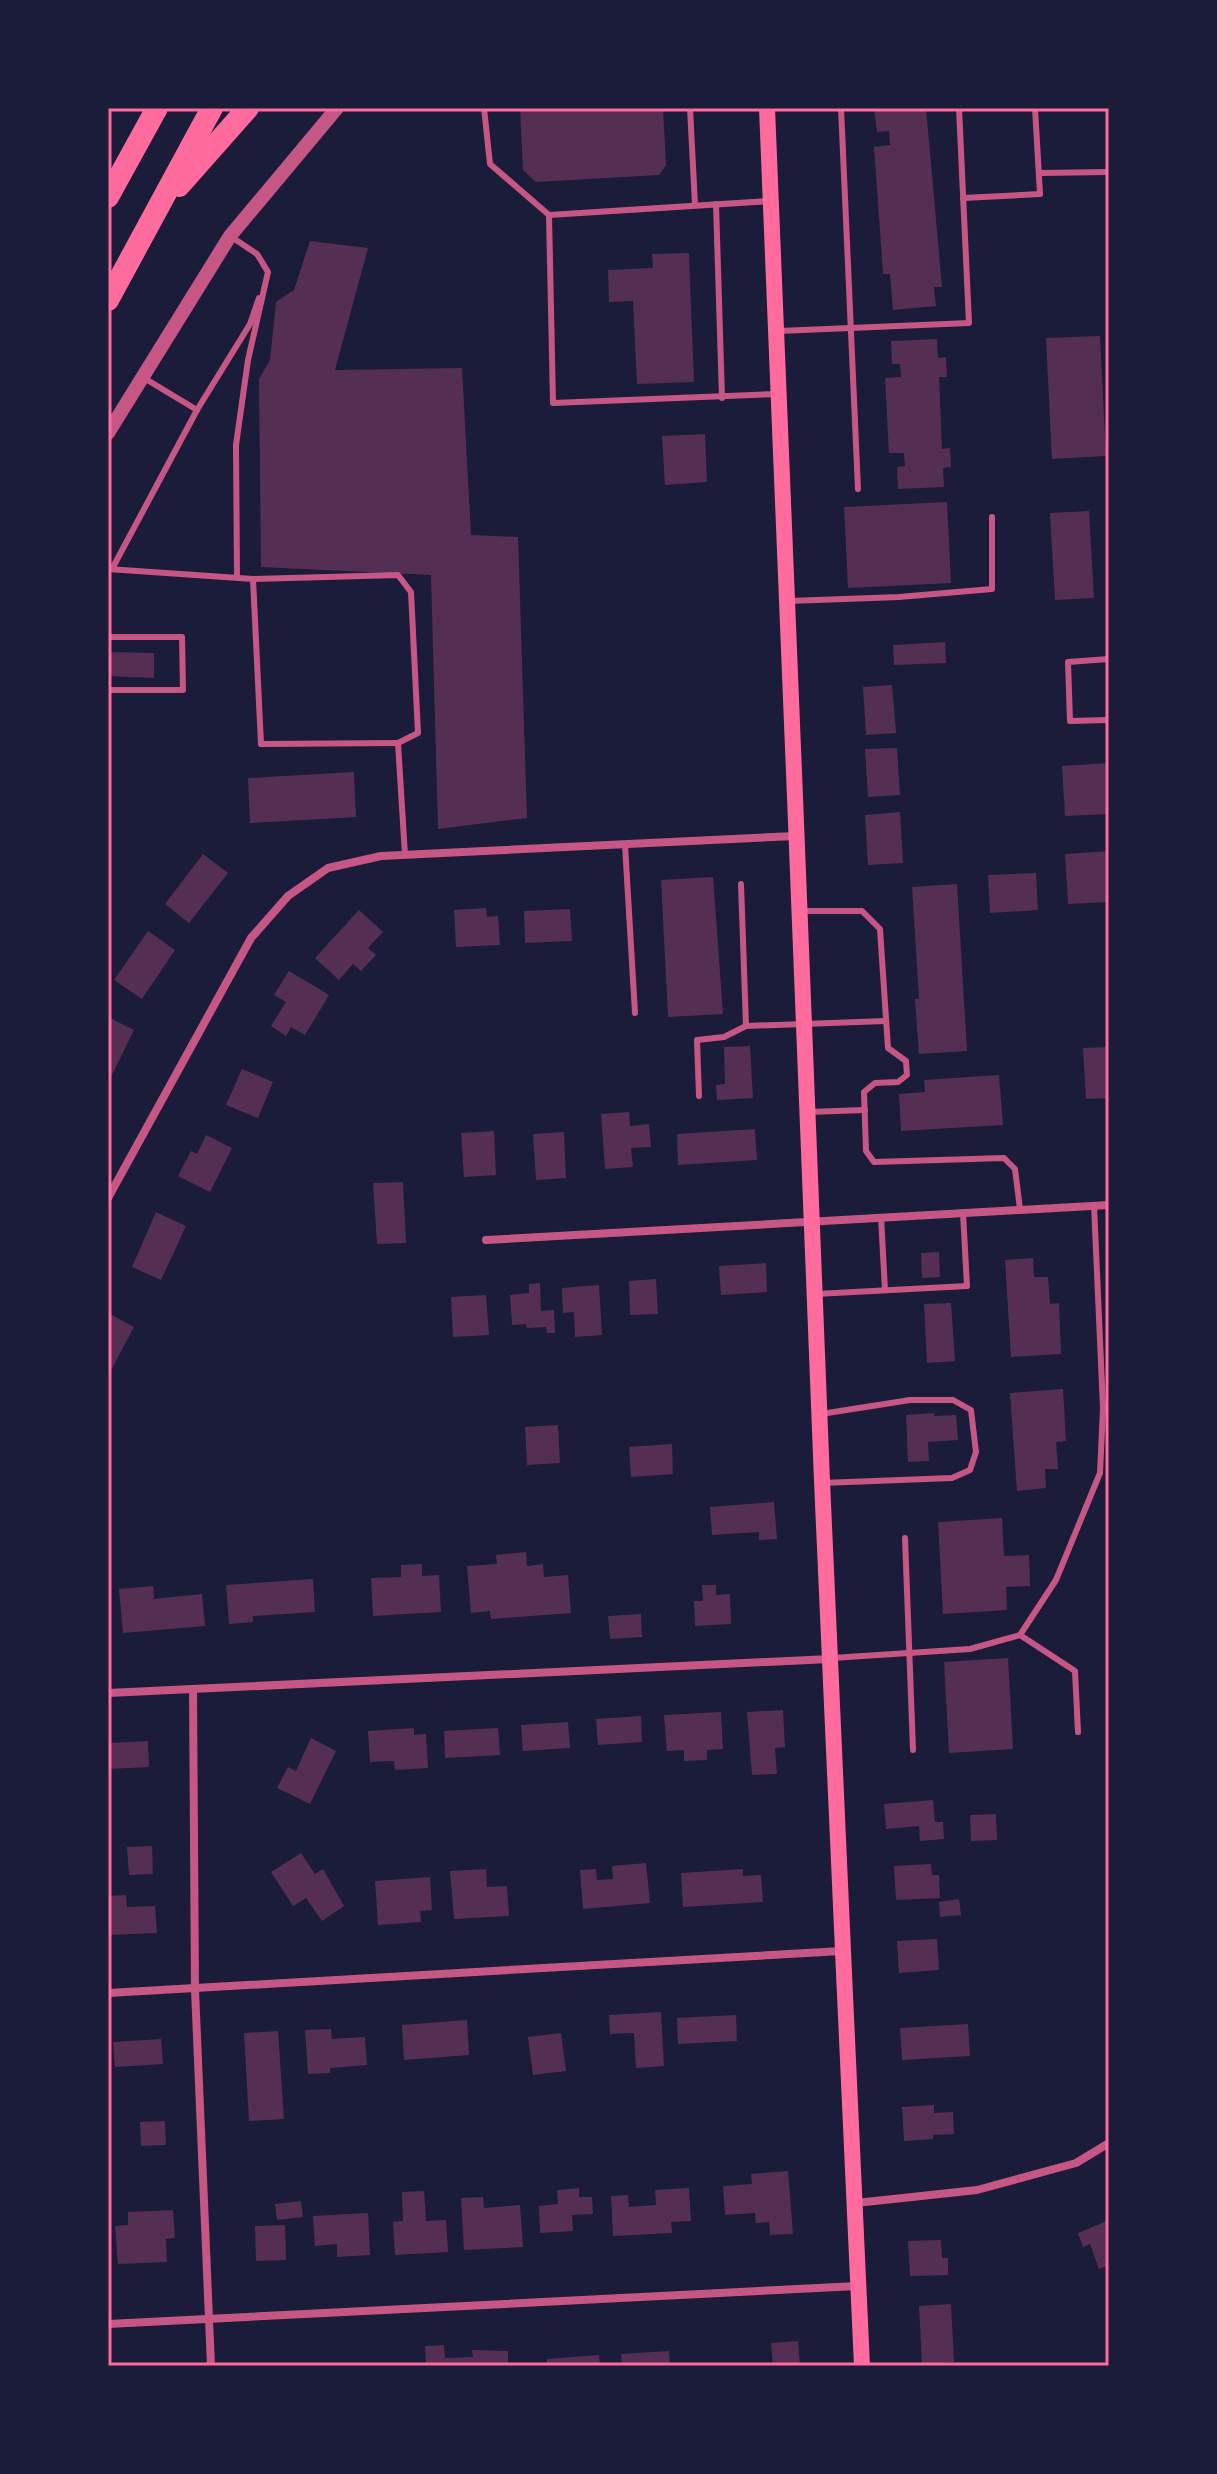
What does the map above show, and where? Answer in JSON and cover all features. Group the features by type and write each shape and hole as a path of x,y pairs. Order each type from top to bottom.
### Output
{"highway":[{"path":"108,197 157,108"},
{"path":"108,300 212,108"},
{"path":"149,220 248,108"}],"main road":[{"path":"767,108 795,836 814,1220 822,1483 862,2366"}],"street":[{"path":"108,433 230,236 337,108"},
{"path":"108,1198 251,938 288,896 328,868 381,856 795,836"},
{"path":"486,1240 1109,1205"},
{"path":"108,1693 831,1659"},
{"path":"193,1689 195,1990 211,2366"},
{"path":"108,1993 843,1951"},
{"path":"855,2203 977,2190 1076,2163 1109,2143"},
{"path":"108,2324 859,2286"}],"lane":[{"path":"484,108 490,164 549,215 770,201"},
{"path":"690,108 695,205"},
{"path":"841,108 858,489"},
{"path":"775,331 969,323 959,108"},
{"path":"963,198 1040,194 1035,108"},
{"path":"1039,173 1109,172"},
{"path":"716,204 722,398"},
{"path":"549,215 553,403 778,394"},
{"path":"230,236 257,254 268,272 248,360 236,445 237,577"},
{"path":"253,579 261,744 398,743 418,733 411,592 398,575 253,579 110,569 197,410 250,324 268,272"},
{"path":"141,376 197,410"},
{"path":"786,601 899,597 992,589 992,517"},
{"path":"108,637 182,637 183,690 108,690"},
{"path":"1109,659 1068,662 1070,721 1109,720"},
{"path":"398,743 405,855"},
{"path":"625,845 635,1013"},
{"path":"741,884 746,1026"},
{"path":"799,911 862,911 880,929 888,1048 906,1061 907,1075 898,1082 875,1083 864,1092 866,1151 874,1162 1004,1158 1015,1169 1020,1209"},
{"path":"699,1096 697,1040 724,1037 746,1026 886,1021"},
{"path":"808,1112 865,1110"},
{"path":"831,1659 970,1649 1020,1635 1056,1580 1100,1473 1103,1408 1094,1205"},
{"path":"816,1294 967,1286 963,1212"},
{"path":"881,1217 885,1290"},
{"path":"820,1414 910,1400 953,1400 971,1410 976,1452 970,1470 952,1478 822,1483"},
{"path":"905,1538 913,1750"},
{"path":"1020,1635 1075,1671 1078,1732"}],"building":[{"path":"520,108 663,108 666,165 659,175 536,182 523,170"},
{"path":"874,108 926,108 942,287 934,287 936,306 893,310 890,274 883,274 874,147 890,145 889,131 877,132"},
{"path":"310,241 368,248 335,370 462,368 471,535 518,537 527,818 438,829 431,575 261,567 259,379 270,360 276,302 294,290"},
{"path":"689,253 694,382 637,384 633,301 609,302 608,270 653,268 652,254"},
{"path":"1100,336 1106,456 1052,459 1046,338"},
{"path":"937,339 938,358 946,357 947,377 939,377 942,449 950,448 951,467 943,468 944,487 898,489 897,467 905,466 904,453 889,453 885,378 901,377 900,364 892,364 891,341"},
{"path":"705,434 707,482 665,485 662,436"},
{"path":"947,502 951,583 848,588 844,507"},
{"path":"1089,511 1094,598 1055,600 1050,513"},
{"path":"945,642 946,663 894,665 893,645"},
{"path":"108,652 154,653 154,678 109,676"},
{"path":"892,685 896,733 866,735 863,687"},
{"path":"897,748 900,795 868,797 865,749"},
{"path":"1109,763 1109,814 1065,816 1062,766"},
{"path":"354,772 356,817 250,823 248,778"},
{"path":"900,812 903,863 868,865 865,815"},
{"path":"1109,851 1109,902 1068,904 1065,854"},
{"path":"203,854 228,873 189,923 165,904"},
{"path":"1036,873 1038,910 990,913 988,875"},
{"path":"713,877 723,1014 668,1017 661,880"},
{"path":"957,884 967,1051 919,1054 912,887"},
{"path":"486,908 487,917 498,916 500,945 456,947 454,910"},
{"path":"570,909 572,941 525,943 524,911"},
{"path":"359,910 383,932 368,948 376,955 361,971 353,964 339,980 315,958"},
{"path":"148,931 175,950 142,999 114,980"},
{"path":"289,971 329,995 305,1035 291,1027 286,1036 271,1026 286,1002 274,995"},
{"path":"108,1017 134,1030 111,1077 108,1075"},
{"path":"750,1046 753,1098 717,1100 716,1085 725,1084 724,1047"},
{"path":"1109,1047 1109,1098 1086,1099 1083,1048"},
{"path":"242,1069 273,1082 258,1118 226,1105"},
{"path":"999,1075 1003,1125 901,1131 899,1094 925,1092 924,1080"},
{"path":"629,1112 630,1126 649,1124 651,1147 631,1148 633,1167 605,1169 601,1114"},
{"path":"755,1129 757,1160 678,1165 677,1134"},
{"path":"494,1131 496,1175 464,1177 461,1133"},
{"path":"564,1132 566,1178 536,1180 533,1134"},
{"path":"206,1135 232,1148 210,1192 178,1176 191,1151 197,1154"},
{"path":"403,1182 406,1243 377,1244 373,1183"},
{"path":"156,1212 186,1226 161,1280 132,1267"},
{"path":"939,1252 940,1277 922,1278 921,1253"},
{"path":"1033,1258 1034,1277 1048,1277 1050,1304 1059,1303 1061,1354 1011,1357 1005,1260"},
{"path":"766,1263 767,1292 721,1295 719,1266"},
{"path":"656,1279 658,1314 630,1315 629,1281"},
{"path":"540,1283 541,1311 554,1310 555,1333 547,1333 546,1327 512,1325 510,1295 529,1293 529,1284"},
{"path":"599,1285 602,1335 575,1337 574,1312 563,1313 562,1288"},
{"path":"486,1295 489,1335 453,1337 451,1297"},
{"path":"951,1303 955,1361 927,1363 924,1304"},
{"path":"108,1313 134,1327 108,1376"},
{"path":"1063,1389 1066,1441 1056,1442 1058,1469 1045,1469 1046,1488 1017,1491 1010,1393"},
{"path":"934,1413 934,1416 956,1415 958,1440 928,1442 929,1461 908,1462 906,1415"},
{"path":"558,1425 560,1463 527,1465 525,1427"},
{"path":"672,1444 673,1474 631,1477 629,1447"},
{"path":"774,1502 777,1539 759,1540 759,1532 712,1535 710,1507"},
{"path":"1002,1518 1004,1556 1029,1555 1030,1586 1006,1587 1007,1610 943,1614 938,1522"},
{"path":"526,1552 527,1566 543,1564 544,1577 568,1575 571,1613 491,1619 490,1611 471,1613 467,1566 497,1564 496,1555"},
{"path":"422,1564 422,1576 439,1575 441,1612 373,1616 371,1578 401,1577 401,1565"},
{"path":"313,1579 315,1612 253,1616 253,1622 229,1624 226,1585"},
{"path":"702,1585 716,1585 716,1595 730,1594 731,1624 695,1626 694,1601 703,1601"},
{"path":"153,1586 154,1599 202,1594 205,1626 123,1633 119,1589"},
{"path":"641,1614 642,1637 610,1639 608,1616"},
{"path":"1008,1658 1013,1749 949,1753 944,1662"},
{"path":"783,1710 785,1747 775,1748 777,1774 752,1775 747,1712"},
{"path":"721,1712 723,1749 707,1750 707,1760 684,1761 684,1750 667,1751 664,1715"},
{"path":"641,1716 642,1742 598,1745 596,1719"},
{"path":"568,1722 570,1748 523,1751 521,1725"},
{"path":"414,1728 414,1735 426,1734 428,1768 395,1770 394,1761 370,1762 368,1731"},
{"path":"498,1728 500,1755 445,1758 444,1731"},
{"path":"311,1738 336,1751 310,1804 277,1788 288,1767 296,1771"},
{"path":"148,1741 149,1767 108,1769 108,1743"},
{"path":"933,1800 935,1822 943,1822 944,1839 920,1841 919,1826 886,1829 884,1804"},
{"path":"996,1814 997,1840 971,1841 970,1815"},
{"path":"152,1846 153,1874 129,1875 127,1847"},
{"path":"301,1853 315,1874 323,1869 344,1906 322,1921 306,1898 293,1906 271,1872"},
{"path":"646,1863 650,1903 583,1909 580,1870 596,1869 597,1880 613,1879 612,1866"},
{"path":"931,1864 932,1875 939,1875 940,1898 896,1900 894,1866"},
{"path":"486,1869 487,1887 507,1886 509,1916 454,1919 450,1871"},
{"path":"743,1869 743,1876 761,1875 763,1902 683,1907 681,1873"},
{"path":"430,1877 432,1910 420,1911 421,1922 378,1925 375,1881"},
{"path":"126,1895 127,1907 155,1906 157,1933 110,1935 108,1896"},
{"path":"959,1899 961,1915 940,1917 939,1902"},
{"path":"937,1939 939,1970 899,1973 897,1941"},
{"path":"661,2012 664,2066 636,2068 634,2033 610,2034 609,2015"},
{"path":"736,2015 737,2041 678,2044 677,2018"},
{"path":"467,2020 469,2055 404,2060 402,2025"},
{"path":"968,2024 970,2056 902,2060 900,2028"},
{"path":"331,2029 332,2039 365,2037 367,2065 330,2068 330,2073 308,2074 305,2030"},
{"path":"278,2031 284,2119 249,2121 244,2033"},
{"path":"561,2033 566,2071 533,2075 528,2037"},
{"path":"161,2039 163,2064 115,2067 113,2042"},
{"path":"934,2105 934,2113 953,2112 954,2134 904,2141 902,2107"},
{"path":"165,2121 166,2145 141,2146 140,2122"},
{"path":"788,2171 793,2234 770,2235 769,2222 756,2223 755,2213 725,2215 723,2186 752,2184 751,2174"},
{"path":"579,2188 579,2197 592,2197 593,2214 572,2215 573,2231 540,2233 539,2206 558,2204 557,2190"},
{"path":"689,2188 691,2221 671,2222 672,2233 613,2236 611,2196 628,2195 629,2207 656,2205 655,2190"},
{"path":"424,2191 426,2221 446,2220 448,2252 395,2255 393,2222 403,2221 402,2192"},
{"path":"483,2197 484,2208 520,2205 523,2247 464,2250 461,2198"},
{"path":"301,2201 303,2217 277,2220 275,2204"},
{"path":"173,2210 175,2238 166,2239 167,2262 118,2264 115,2226 128,2225 128,2212"},
{"path":"368,2213 370,2255 337,2257 337,2244 315,2246 313,2216"},
{"path":"1109,2220 1109,2265 1099,2269 1090,2244 1083,2247 1078,2233"},
{"path":"285,2225 286,2260 256,2261 255,2226"},
{"path":"941,2240 942,2258 948,2258 948,2275 910,2276 908,2241"},
{"path":"951,2304 954,2362 922,2364 919,2306"},
{"path":"798,2341 800,2366 773,2366 771,2343"},
{"path":"444,2345 445,2358 473,2357 472,2350 508,2351 508,2366 426,2366 425,2346"},
{"path":"669,2351 670,2366 622,2366 621,2354"},
{"path":"599,2355 600,2366 547,2366 547,2359"}]}
